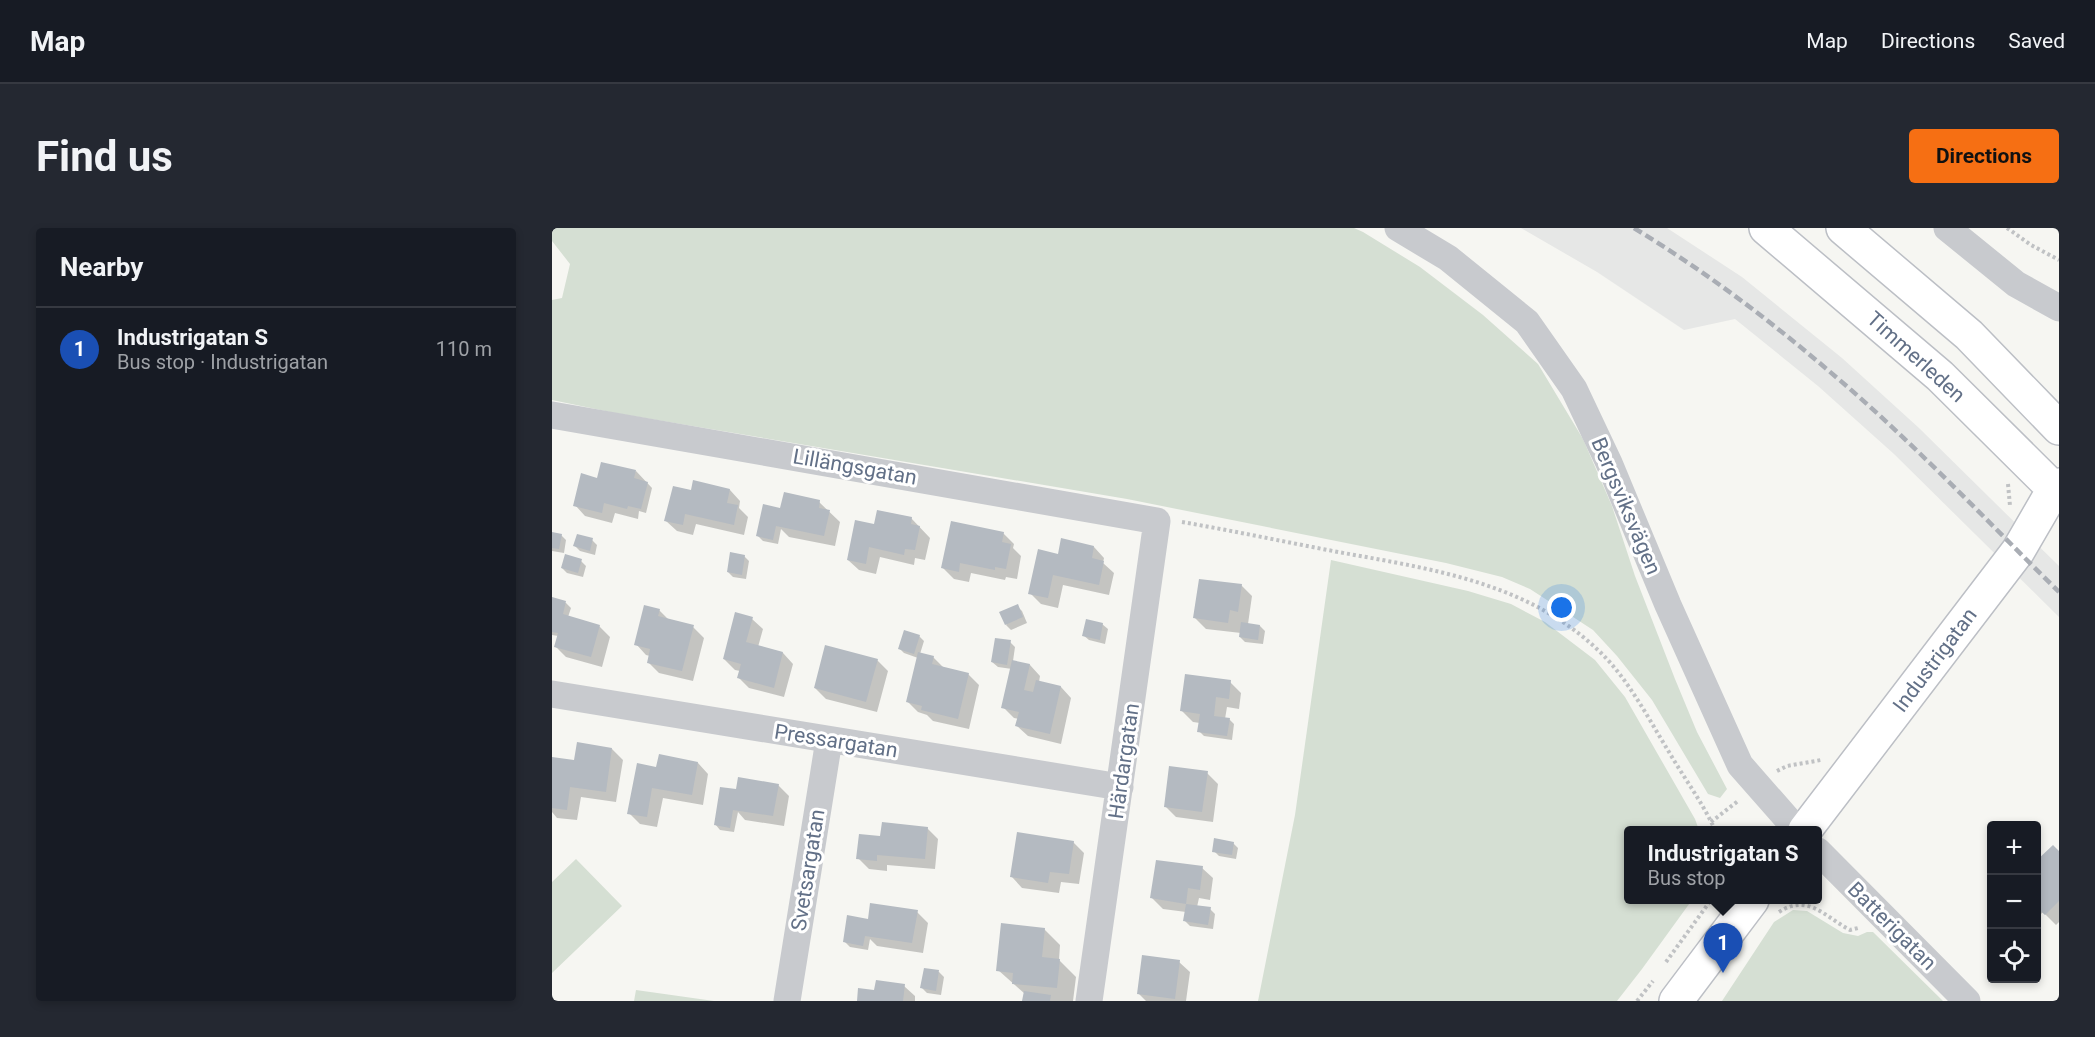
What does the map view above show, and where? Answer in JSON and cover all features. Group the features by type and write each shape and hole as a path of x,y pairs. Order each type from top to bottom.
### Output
{"main road":[{"name":"Timmerleden","path":"1766,228 1940,376 2057,489"},
{"path":"1843,228 1969,335 2059,428"},
{"name":"Industrigatan","path":"1809,826 2018,551 2057,489"},
{"path":"1676,1001 1749,904"}],"street":[{"name":"Bergsviksvägen","path":"1398,228 1448,258 1527,322 1574,389 1609,463 1668,605 1740,765 1793,826"},
{"path":"1947,228 2016,284 2059,308"},
{"name":"Lillängsgatan","path":"552,415 1157,521"},
{"name":"Härdargatan","path":"1089,1001 1157,521"},
{"name":"Pressargatan","path":"552,694 1120,787"},
{"name":"Svetsargatan","path":"787,1001 829,740"},
{"name":"Batterigatan","path":"1822,855 1967,1001"}],"path":[{"path":"2007,228 2031,245 2059,260"},
{"path":"2010,512 2011,500 2003,466 2014,449"},
{"path":"1157,521 1182,522 1387,561 1479,581 1528,601 1569,625 1616,669 1712,826"},
{"path":"1711,822 1780,768 1813,763 1831,755"},
{"path":"1666,963 1708,904"},
{"path":"1749,904 1760,917 1765,918 1786,907 1802,904 1820,910 1850,930 1863,926 1881,915"},
{"path":"1637,1001 1659,972"}],"shaded area":[{"path":"552,228 1354,228 1363,232 1420,267 1483,315 1538,364 1583,439 1612,506 1635,576 1675,679 1697,732 1727,789 1720,798 1708,794 1652,700 1593,630 1530,589 1502,577 1446,563 1127,499 615,413 552,400 552,300 562,298 570,264 552,241"},
{"path":"1521,228 1667,228 1742,277 1842,358 1919,428 2059,566 2059,617 1894,454 1818,386 1735,319 1684,330 1597,272"},
{"path":"1331,560 1468,591 1511,604 1545,622 1595,660 1625,697 1698,826 1624,826 1624,904 1689,904 1617,1001 1258,1001 1295,815"},
{"path":"576,859 622,906 552,973 552,882"},
{"path":"1793,910 1807,911 1843,933 1858,936 1873,932 1943,1001 1722,1001 1774,922"},
{"path":"636,990 714,1001 634,1001"}],"building":[{"path":"601,462 636,470 634,478 648,482 641,509 628,506 627,509 604,503 602,513 573,506 581,473 597,478"},
{"path":"693,480 730,489 727,503 738,505 734,525 685,514 683,525 664,521 673,486 691,490"},
{"path":"784,492 820,500 819,508 830,510 824,536 776,526 773,540 756,536 763,504 780,508"},
{"path":"877,510 912,517 911,524 920,526 915,550 905,549 904,555 869,547 866,564 847,560 855,520 874,524"},
{"path":"951,521 1004,532 1002,542 1011,544 1006,569 995,567 995,570 960,563 959,572 941,568"},
{"path":"552,532 562,534 559,549 552,548"},
{"path":"577,534 593,538 590,551 573,546"},
{"path":"1061,538 1094,546 1092,558 1104,561 1099,585 1053,575 1048,598 1028,594 1038,549 1058,554"},
{"path":"730,552 745,555 742,575 727,572"},
{"path":"565,554 582,559 578,573 561,568"},
{"path":"1199,579 1242,584 1238,612 1230,610 1228,623 1193,618"},
{"path":"552,597 566,601 563,614 600,625 591,657 554,647 558,633 552,632"},
{"path":"1018,604 1023,617 1005,625 999,612"},
{"path":"644,605 660,609 658,616 694,625 682,671 647,663 650,649 634,645"},
{"path":"735,612 753,617 746,642 783,652 774,688 737,678 741,664 723,659"},
{"path":"1086,619 1103,623 1100,640 1082,636"},
{"path":"1241,622 1260,625 1258,640 1239,637"},
{"path":"904,630 920,635 914,654 898,649"},
{"path":"995,638 1011,640 1007,665 991,662"},
{"path":"825,645 878,659 866,702 814,688"},
{"path":"918,652 934,656 932,664 969,673 958,719 921,710 922,706 906,702"},
{"path":"1012,660 1030,664 1024,690 1033,692 1036,680 1061,686 1050,734 1015,726 1019,712 1001,708"},
{"path":"1185,674 1231,680 1229,699 1216,697 1214,716 1230,718 1227,736 1197,732 1200,714 1180,711"},
{"path":"577,742 612,748 606,792 570,787 567,810 552,808 552,757 574,760"},
{"path":"659,754 698,762 692,795 652,788 647,817 627,814 637,763 656,767"},
{"path":"1169,766 1208,771 1202,812 1164,807"},
{"path":"738,777 779,784 773,816 733,810 730,828 714,825 720,787 736,789"},
{"path":"882,822 928,827 925,859 877,855 877,861 856,859 859,834 880,836"},
{"path":"1017,832 1074,841 1069,874 1050,872 1048,883 1010,877"},
{"path":"1214,838 1234,842 1232,855 1212,852"},
{"path":"2053,845 2059,851 2059,901 2045,915 2041,911 2041,856"},
{"path":"1156,860 1203,866 1200,890 1188,888 1186,904 1150,898"},
{"path":"870,903 918,910 912,943 865,936 863,946 843,942 847,915 868,919"},
{"path":"1186,904 1211,907 1208,925 1183,921"},
{"path":"1001,923 1045,928 1042,957 1060,959 1057,988 1012,984 1013,973 996,971"},
{"path":"1142,955 1180,960 1175,999 1137,994"},
{"path":"924,968 939,970 936,991 920,988"},
{"path":"876,980 905,984 903,1001 857,1001 858,988 874,990"},
{"path":"1024,991 1051,995 1050,1001 1022,1001"}],"railway":[{"path":"1634,228 1734,295 1829,371 1917,451 2059,592"}],"place":[{"name":"Industrigatan S","path":"1723,973"}]}
